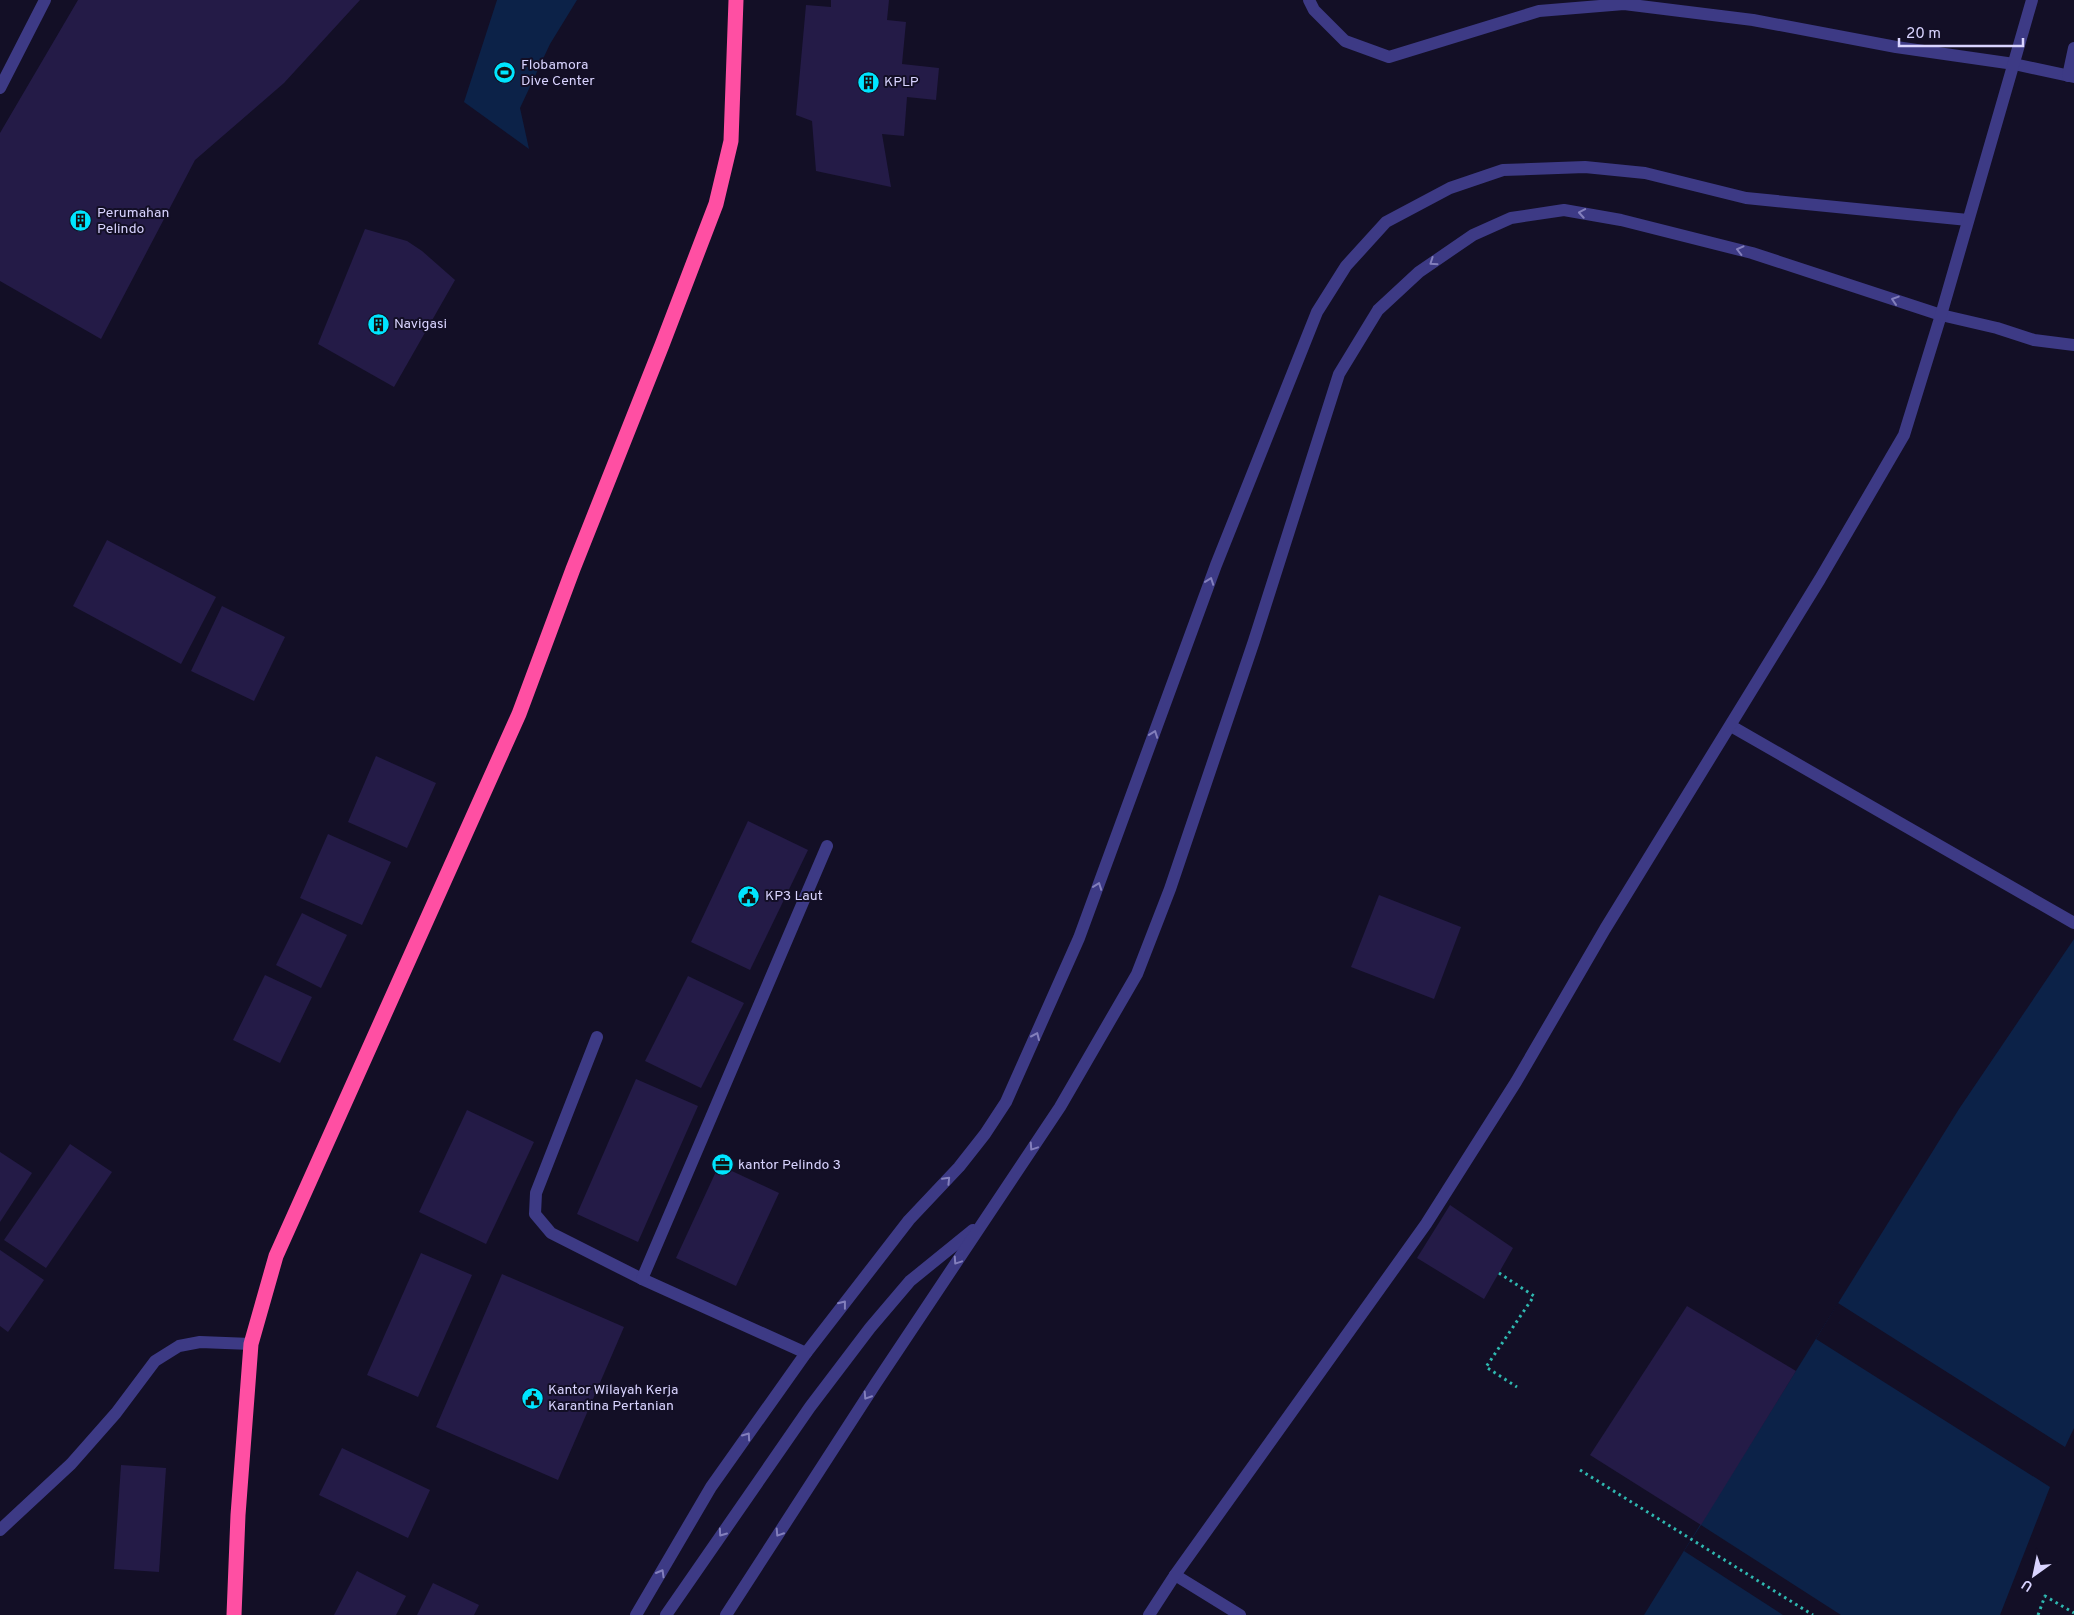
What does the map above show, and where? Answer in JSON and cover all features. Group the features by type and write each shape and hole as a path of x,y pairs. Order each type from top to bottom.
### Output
{"highway":[{"path":"234,1615 238,1515 251,1344 276,1256 519,714 573,569 716,204 731,141 736,0"}],"street":[{"path":"0,88 45,0"},
{"path":"1309,0 1314,10 1345,41 1389,57 1539,11 1624,4 1752,20 1896,47 2014,64 2071,77 2074,48"},
{"path":"1149,1615 1175,1575 1426,1224 1516,1082 1606,929 1820,579 1904,435 1942,315 2032,0"},
{"path":"636,1615 711,1487 806,1353 909,1220 964,1161 1006,1102 1079,938 1216,565 1316,312 1346,266 1386,222 1450,188 1503,170 1585,167 1645,173 1746,198 1968,220"},
{"path":"726,1615 876,1383 1060,1107 1137,974 1170,889 1248,660 1339,374 1378,310 1419,272 1473,235 1510,218 1564,210 1621,220 1752,253 1942,315 1997,328 2034,340 2074,345"},
{"path":"1731,726 2074,923"},
{"path":"642,1279 827,846"},
{"path":"597,1037 536,1193 535,1214 551,1233 642,1279 806,1353"},
{"path":"666,1615 810,1407 870,1328 910,1281 984,1221"},
{"path":"0,1530 71,1464 116,1413 155,1361 179,1346 200,1342 251,1344"},
{"path":"1175,1575 1240,1615"}],"path":[{"path":"1499,1273 1534,1296 1486,1367 1517,1387"},
{"path":"1580,1470 1813,1615"},
{"path":"2038,1615 2045,1596 2074,1613"}],"water":[{"name":"Flobamora Dive Center","path":"497,0 577,0 550,44 520,108 529,149 464,102"},
{"path":"2074,939 2074,1615 1644,1615 1959,1109"}],"pier":[{"path":"1838,1303 2065,1447 2074,1428 2074,1615 2000,1615 2050,1487 1816,1339"},
{"path":"1701,1525 1841,1615 1783,1615 1684,1551"}],"building":[{"name":"Perumahan Pelindo","path":"78,0 360,0 284,83 195,160 101,339 0,281 0,133"},
{"name":"KPLP","path":"831,0 889,0 887,20 906,22 902,64 939,68 936,100 907,97 904,136 882,134 891,187 816,171 812,121 796,115 806,5 831,7"},
{"name":"Navigasi","path":"365,229 407,241 422,251 455,280 394,387 318,344"},
{"path":"107,540 216,597 181,664 73,606"},
{"path":"222,606 285,637 254,701 191,671"},
{"path":"376,756 436,783 407,848 348,822"},
{"name":"KP3 Laut","path":"748,821 808,850 750,970 691,942"},
{"path":"328,834 391,862 362,925 300,898"},
{"path":"1379,895 1461,927 1434,999 1351,967"},
{"path":"302,913 347,935 321,988 276,965"},
{"path":"265,975 312,997 280,1063 233,1040"},
{"path":"688,976 744,1003 701,1088 645,1061"},
{"path":"636,1079 698,1106 638,1242 577,1214"},
{"path":"467,1110 534,1142 486,1244 419,1212"},
{"path":"70,1144 112,1172 46,1268 4,1240"},
{"path":"0,1152 32,1173 0,1222"},
{"path":"719,1165 779,1193 736,1286 676,1258"},
{"path":"1450,1205 1513,1248 1484,1299 1417,1258"},
{"path":"0,1250 44,1280 8,1332 0,1326"},
{"path":"421,1253 472,1275 418,1397 367,1375"},
{"path":"502,1274 624,1327 558,1480 436,1427"},
{"path":"1687,1306 1796,1371 1701,1525 1590,1455"},
{"path":"342,1448 430,1490 408,1538 319,1495"},
{"path":"121,1465 166,1468 159,1572 114,1569"},
{"path":"357,1571 406,1596 396,1615 334,1615"},
{"path":"433,1583 479,1605 474,1615 417,1615"}],"place":[{"name":"Flobamora Dive Center","path":"505,73"},
{"name":"KPLP","path":"868,82"},
{"name":"Perumahan Pelindo","path":"81,221"},
{"name":"Navigasi","path":"378,324"},
{"name":"KP3 Laut","path":"749,896"},
{"name":"kantor Pelindo 3","path":"722,1165"},
{"name":"Kantor Wilayah Kerja Karantina Pertanian","path":"532,1398"}]}
